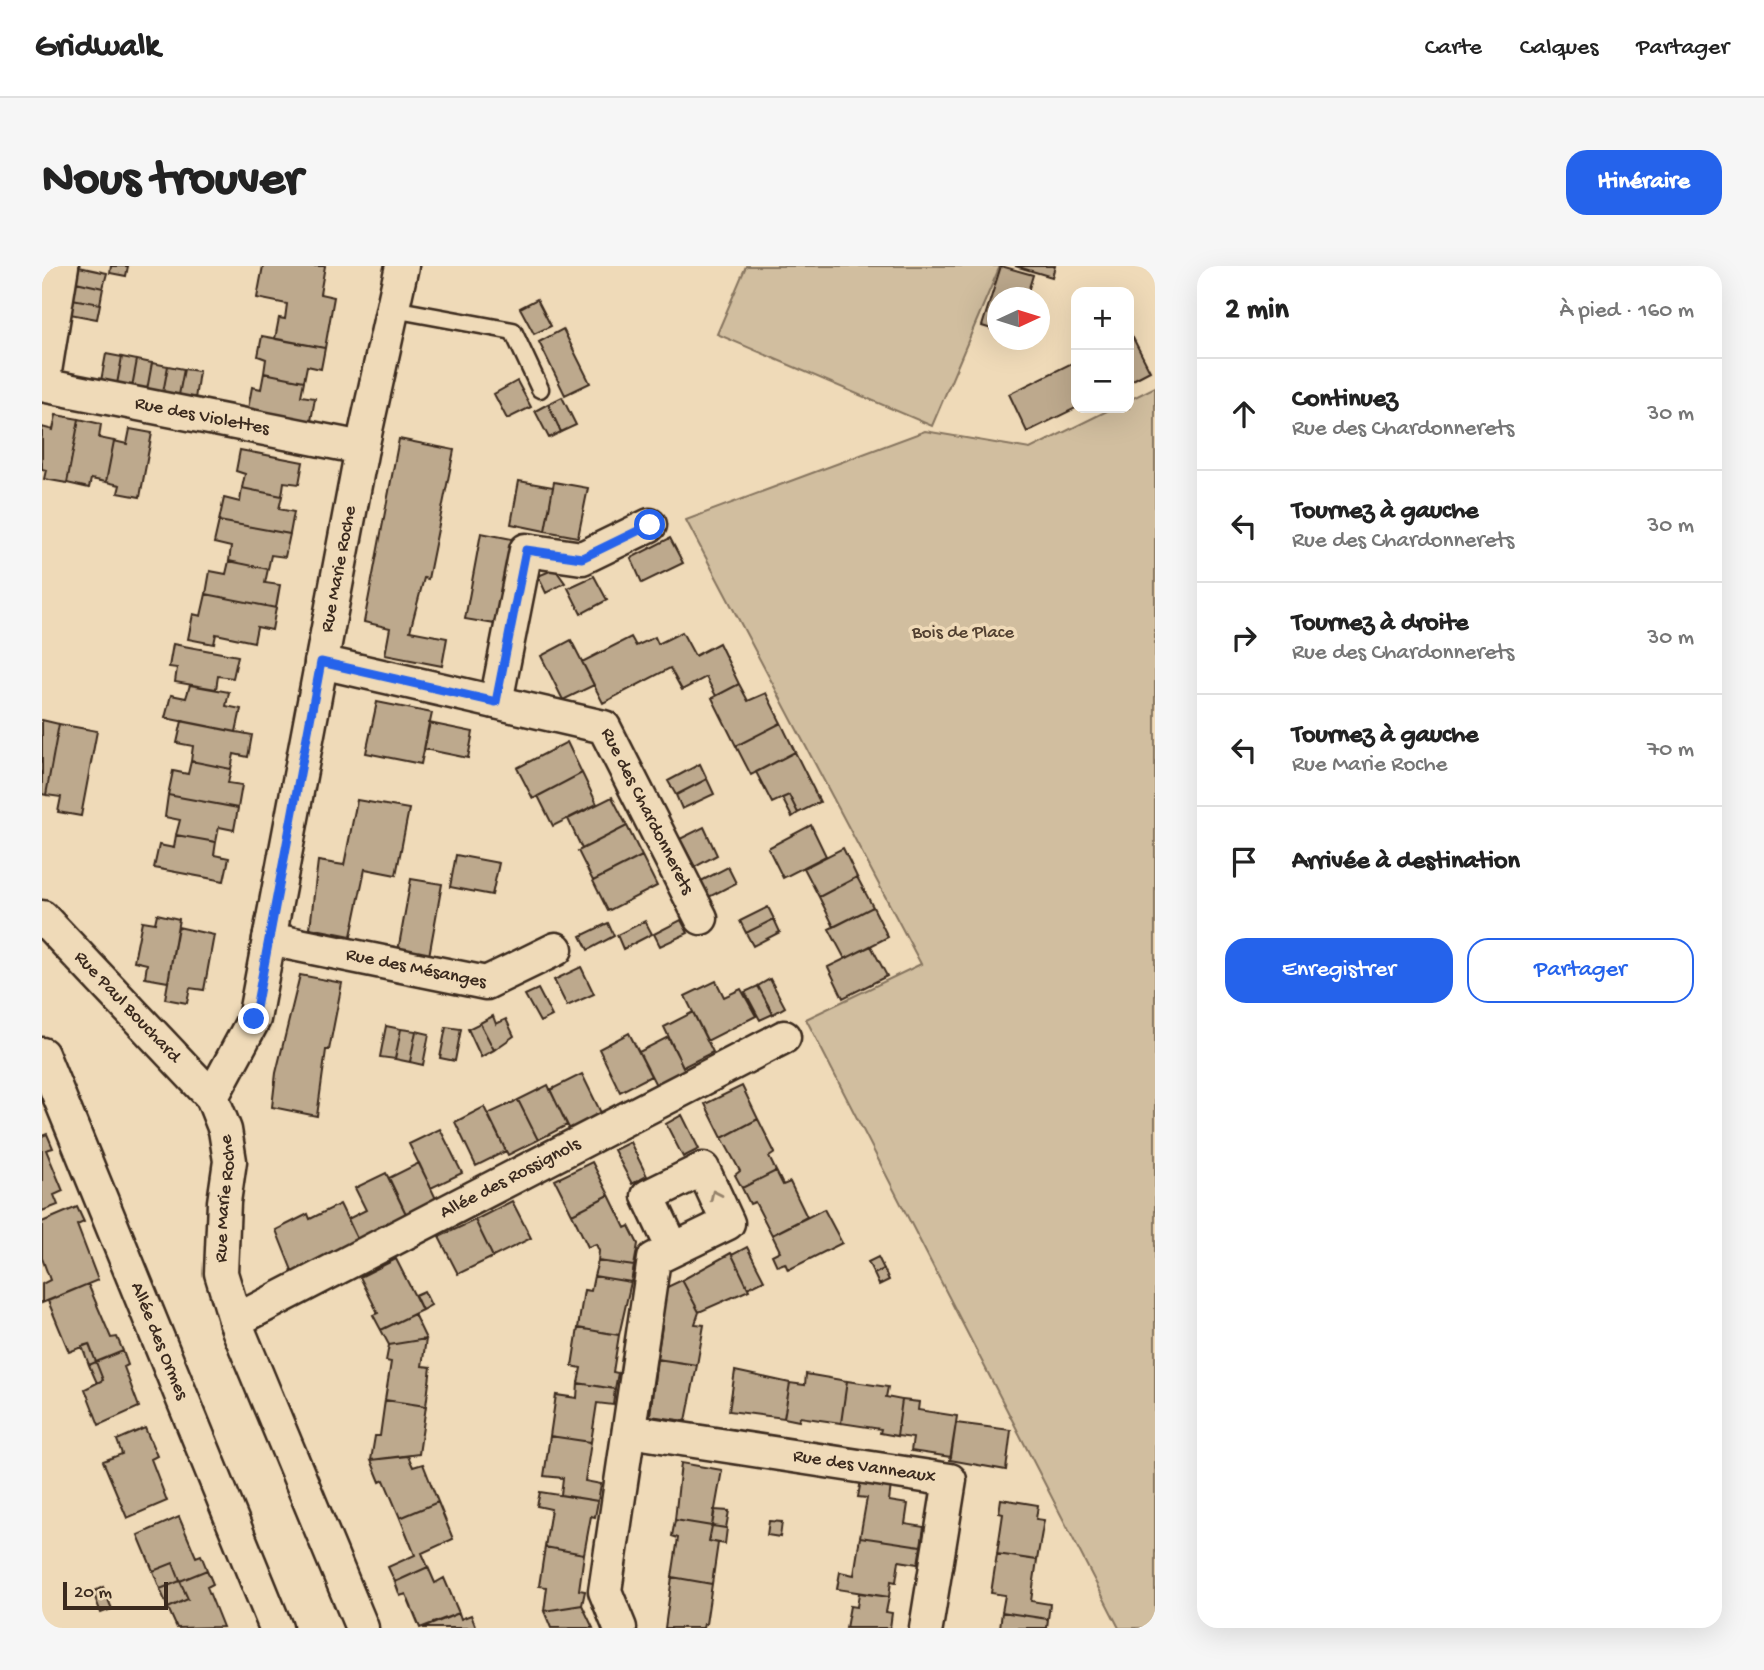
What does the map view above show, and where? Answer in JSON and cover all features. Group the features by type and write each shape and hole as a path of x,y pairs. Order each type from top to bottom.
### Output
{"street":[{"path":"42,384 62,266"},
{"name":"Rue Marie Roche","path":"362,1628 235,1321 221,1273 224,1202 230,1161 225,1130 212,1097 254,1019 362,448 402,266"},
{"name":"Rue des Violettes","path":"42,384 362,448"},
{"path":"496,702 526,550 582,558 650,525"},
{"name":"Rue des Chardonnerets","path":"321,662 604,727 701,918"},
{"name":"Rue Paul Bouchard","path":"44,922 212,1097"},
{"name":"Rue des Mésanges","path":"269,939 486,983 556,949"},
{"name":"Allée des Rossignols","path":"235,1321 784,1037"},
{"name":"Allée des Ormes","path":"42,1054 276,1628"},
{"path":"620,1628 605,1591 654,1259 673,1250"},
{"name":"Rue des Vanneaux","path":"629,1431 950,1480 926,1628"}],"lane":[{"path":"393,309 513,331 540,389"}],"green space":[{"path":"746,266 1000,266 991,287 987,287 987,297 932,426 717,334"},
{"name":"Bois de Place","path":"1155,387 1155,1628 1119,1628 806,1019 921,964 686,520 925,431 1030,449 1103,413 1134,413 1134,398"}],"building":[{"path":"111,266 128,266 126,276 110,273"},
{"path":"263,266 325,266 320,294 334,297 325,348 275,339 279,318 285,319 287,304 257,298"},
{"path":"1001,266 1033,275 1029,287 994,287"},
{"path":"1015,266 1055,266 1052,277"},
{"path":"79,267 107,273 103,288 76,282"},
{"path":"76,282 103,288 100,304 72,299"},
{"path":"72,299 100,304 97,319 70,314"},
{"path":"537,299 551,326 534,334 520,308"},
{"path":"987,310 987,328 982,326"},
{"path":"563,329 590,383 565,395 539,342"},
{"path":"262,336 325,348 321,369 307,366 304,381 264,373 266,359 258,356"},
{"path":"1134,340 1150,371 1134,379"},
{"path":"106,354 122,357 117,384 101,381"},
{"path":"122,357 137,360 132,387 117,384"},
{"path":"137,360 152,363 147,390 132,387"},
{"path":"152,363 168,366 163,393 147,390"},
{"path":"1071,363 1071,410 1027,432 1009,394"},
{"path":"168,366 184,369 179,395 163,393"},
{"path":"184,369 199,371 195,399 179,395"},
{"path":"264,373 304,381 301,396 315,398 311,421 248,409 252,387 261,389"},
{"path":"517,381 531,407 507,419 494,394"},
{"path":"562,397 576,425 561,432 548,404"},
{"path":"548,404 561,432 549,438 535,411"},
{"path":"56,415 79,419 67,483 44,479 46,470 42,469 42,427 53,430"},
{"path":"79,419 101,424 99,438 114,441 106,482 91,479 89,488 67,483"},
{"path":"130,429 152,433 140,497 118,493 120,485 106,482 114,441 127,444"},
{"path":"399,439 454,450 428,579 424,578 410,631 447,638 442,666 385,655 390,628 364,622"},
{"path":"240,450 303,462 299,484 284,482 282,496 242,488 245,474 236,471"},
{"path":"519,481 553,487 545,531 511,524"},
{"path":"554,482 588,488 578,537 545,531"},
{"path":"242,488 282,496 279,509 294,512 290,534 219,521 224,498 240,502"},
{"path":"219,521 290,534 285,557 271,555 268,569 229,561 231,547 214,543"},
{"path":"481,533 512,539 495,624 465,619"},
{"path":"670,538 683,563 642,583 631,558"},
{"path":"229,561 268,569 265,583 280,585 276,608 206,594 210,571 226,574"},
{"path":"555,569 565,583 546,593 538,576"},
{"path":"594,576 607,600 581,614 568,588"},
{"path":"206,594 276,608 272,630 257,627 254,642 216,634 214,644 188,639 193,614 201,616"},
{"path":"682,632 695,656 719,643 739,684 716,696 706,677 682,690 670,668 603,703 582,662 631,637 636,646 655,637 658,644"},
{"path":"571,640 594,685 563,700 541,656"},
{"path":"173,644 238,656 233,678 218,676 216,689 175,682 177,668 169,667"},
{"path":"739,684 748,701 766,693 781,723 736,746 712,698"},
{"path":"190,685 229,692 226,706 241,709 236,732 165,718 171,695 186,698"},
{"path":"377,702 432,713 421,764 366,753"},
{"path":"42,720 59,724 46,795 42,794"},
{"path":"182,721 252,735 248,757 234,754 231,769 191,761 193,746 177,743"},
{"path":"429,723 473,732 468,758 424,749"},
{"path":"781,723 795,752 751,775 736,746"},
{"path":"59,724 97,731 81,816 58,812 61,797 46,795"},
{"path":"567,742 582,773 533,799 517,768"},
{"path":"795,752 820,802 798,813 789,795 772,803 756,772"},
{"path":"191,761 231,769 228,783 242,785 238,808 168,795 173,771 188,774"},
{"path":"700,764 707,779 676,795 668,781"},
{"path":"582,773 597,804 553,826 538,796"},
{"path":"707,779 714,794 682,809 676,795"},
{"path":"168,795 238,808 234,830 219,827 216,842 176,835 180,820 165,817"},
{"path":"789,795 798,813 792,817 782,798"},
{"path":"612,797 627,826 582,849 568,819"},
{"path":"357,800 409,809 396,875 365,869 351,936 310,928 318,861 344,865"},
{"path":"811,825 826,856 783,878 768,848"},
{"path":"627,826 642,856 593,881 578,851"},
{"path":"704,827 717,855 695,867 680,839"},
{"path":"176,835 216,842 214,855 229,858 224,881 154,868 159,845 174,848"},
{"path":"843,848 857,877 819,897 804,868"},
{"path":"456,855 499,863 492,895 450,887"},
{"path":"642,856 657,886 608,911 593,881"},
{"path":"728,867 736,883 709,897 701,881"},
{"path":"857,877 873,907 834,927 819,897"},
{"path":"411,879 442,884 429,956 398,951"},
{"path":"768,907 774,919 746,933 740,921"},
{"path":"873,907 888,937 845,959 829,929"},
{"path":"157,914 179,919 168,982 145,978 147,964 134,961 142,921 155,923"},
{"path":"774,919 780,932 753,946 746,933"},
{"path":"681,920 688,933 660,946 654,934"},
{"path":"645,921 652,934 623,949 617,935"},
{"path":"608,923 614,936 588,950 581,936"},
{"path":"178,927 214,935 204,990 190,988 187,1003 165,999"},
{"path":"871,946 887,976 843,998 828,967"},
{"path":"581,967 594,994 567,1006 554,980"},
{"path":"300,975 342,983 329,1050 326,1050 317,1116 272,1107 276,1073"},
{"path":"770,979 785,1007 773,1014 758,986"},
{"path":"716,981 724,997 741,989 756,1016 707,1041 685,996"},
{"path":"758,986 773,1014 760,1020 745,992"},
{"path":"538,989 552,1016 540,1022 525,995"},
{"path":"693,1012 713,1052 683,1067 664,1027"},
{"path":"493,1016 496,1024 506,1019 514,1036 494,1050 480,1023"},
{"path":"480,1023 494,1050 481,1057 468,1029"},
{"path":"386,1026 401,1029 395,1059 380,1057"},
{"path":"446,1027 461,1029 455,1061 440,1058"},
{"path":"401,1029 416,1031 410,1062 395,1059"},
{"path":"416,1031 429,1034 423,1065 410,1062"},
{"path":"629,1033 651,1076 620,1092 599,1049"},
{"path":"668,1037 688,1076 659,1091 639,1052"},
{"path":"582,1074 604,1119 572,1134 550,1090"},
{"path":"548,1085 567,1125 538,1140 518,1100"},
{"path":"742,1086 758,1119 722,1138 705,1104"},
{"path":"518,1100 538,1140 508,1155 488,1114"},
{"path":"484,1107 506,1151 476,1166 455,1122"},
{"path":"682,1115 699,1149 683,1157 666,1124"},
{"path":"758,1119 775,1153 769,1157 776,1171 742,1188 735,1175 740,1171 722,1138"},
{"path":"440,1129 462,1173 431,1188 409,1144"},
{"path":"47,1134 53,1148 46,1150 63,1191 54,1195 58,1205 42,1211 42,1136"},
{"path":"630,1142 647,1176 632,1184 614,1150"},
{"path":"592,1162 609,1195 572,1214 555,1180"},
{"path":"419,1163 438,1203 408,1218 389,1178"},
{"path":"776,1171 783,1185 790,1182 807,1217 772,1235 755,1202 750,1204 742,1188"},
{"path":"386,1173 408,1218 359,1243 348,1219 366,1210 355,1188"},
{"path":"609,1195 625,1228 629,1226 638,1244 634,1266 598,1261 599,1251 596,1244 588,1247 572,1214"},
{"path":"512,1201 531,1238 493,1257 475,1220"},
{"path":"340,1204 359,1243 293,1273 276,1230 308,1214 310,1219"},
{"path":"77,1207 84,1222 77,1225 98,1280 42,1303 42,1284 50,1280 42,1258 42,1222"},
{"path":"824,1209 842,1243 788,1270 785,1263 777,1266 772,1255 780,1251 772,1235"},
{"path":"475,1220 493,1257 458,1274 439,1237"},
{"path":"747,1247 764,1280 748,1288 732,1255"},
{"path":"731,1253 749,1290 699,1312 682,1280"},
{"path":"878,1257 884,1269 874,1274 868,1262"},
{"path":"396,1259 422,1310 381,1330 373,1315 378,1313 360,1277"},
{"path":"598,1261 634,1266 631,1282 594,1276"},
{"path":"884,1269 889,1280 879,1285 874,1274"},
{"path":"594,1276 631,1282 619,1335 578,1328 584,1290 591,1291"},
{"path":"682,1280 699,1312 695,1324 704,1325 697,1365 657,1359 663,1320 658,1318 663,1289"},
{"path":"88,1284 111,1338 117,1337 123,1351 96,1362 89,1344 69,1352 48,1301"},
{"path":"424,1291 431,1305 422,1310 415,1295"},
{"path":"414,1314 426,1339 389,1345 381,1330"},
{"path":"578,1328 619,1335 613,1372 618,1373 615,1389 578,1383 581,1368 572,1366"},
{"path":"426,1339 422,1366 431,1367 426,1406 385,1400 391,1362 386,1361 389,1345"},
{"path":"89,1344 96,1362 89,1365 82,1346"},
{"path":"123,1351 128,1365 124,1367 139,1407 99,1425 85,1389 103,1380 96,1362"},
{"path":"657,1359 697,1365 686,1421 650,1416"},
{"path":"96,1362 103,1380 97,1383 89,1365"},
{"path":"735,1371 790,1383 784,1418 729,1411"},
{"path":"806,1374 847,1381 841,1423 800,1417 799,1421 784,1418 790,1383 805,1385"},
{"path":"847,1381 888,1387 886,1397 902,1400 897,1436 880,1433 881,1429 841,1423"},
{"path":"578,1383 615,1389 613,1405 597,1403 591,1442 550,1436 556,1395 577,1398"},
{"path":"385,1400 426,1406 419,1454 371,1460 375,1436 380,1436"},
{"path":"902,1400 919,1402 918,1410 957,1416 951,1457 911,1451 913,1438 897,1436"},
{"path":"956,1423 1011,1430 1006,1470 950,1460"},
{"path":"145,1428 157,1456 151,1459 167,1501 127,1518 103,1461 122,1454 117,1440"},
{"path":"550,1436 591,1442 585,1481 601,1484 598,1501 561,1495 563,1478 544,1476"},
{"path":"408,1456 413,1467 423,1464 438,1502 400,1518 384,1480 380,1482 371,1460"},
{"path":"681,1463 722,1470 712,1526 675,1520"},
{"path":"861,1480 891,1485 889,1501 908,1504 905,1524 924,1527 921,1546 860,1537 867,1498 858,1497"},
{"path":"540,1492 598,1501 595,1517 591,1516 584,1554 545,1547 551,1509 537,1506"},
{"path":"1001,1499 1038,1505 1036,1519 1044,1520 1037,1560 997,1554 1003,1514 999,1513"},
{"path":"438,1502 453,1539 422,1553 428,1567 395,1582 388,1567 415,1555 400,1518"},
{"path":"714,1510 729,1511 726,1528 712,1526"},
{"path":"179,1517 196,1557 201,1555 207,1570 180,1581 173,1563 153,1571 138,1535"},
{"path":"675,1520 712,1526 709,1541 718,1543 712,1584 672,1577 678,1538 672,1536"},
{"path":"769,1521 782,1522 780,1537 767,1535"},
{"path":"712,1526 727,1528 725,1544 709,1541"},
{"path":"860,1537 921,1546 918,1564 899,1561 896,1582 891,1581 889,1597 837,1589 840,1572 854,1575"},
{"path":"545,1547 584,1554 579,1590 585,1591 582,1605 544,1611 547,1587 539,1586"},
{"path":"997,1554 1037,1560 1031,1601 1050,1604 1048,1619 1002,1612 1005,1595 991,1593"},
{"path":"173,1563 180,1581 160,1589 153,1571"},
{"path":"428,1567 435,1583 444,1578 459,1613 420,1628 406,1594 400,1596 395,1582"},
{"path":"207,1570 213,1584 207,1587 223,1627 177,1628 168,1608 188,1599 180,1581"},
{"path":"672,1577 712,1584 706,1624 703,1628 665,1628"},
{"path":"180,1581 188,1599 168,1608 160,1589"},
{"path":"103,1587 112,1609 101,1613 93,1592"},
{"path":"859,1593 889,1597 886,1612 892,1613 890,1628 846,1628 850,1606 857,1607"},
{"path":"582,1605 593,1628 551,1628 544,1611"},
{"path":"1002,1612 1048,1619 1047,1628 1000,1628"},
{"path":"459,1613 461,1619 471,1615 476,1628 423,1628"}],"route":[{"path":"254,1019 321,662 496,702 526,550 582,558 650,525"}]}
